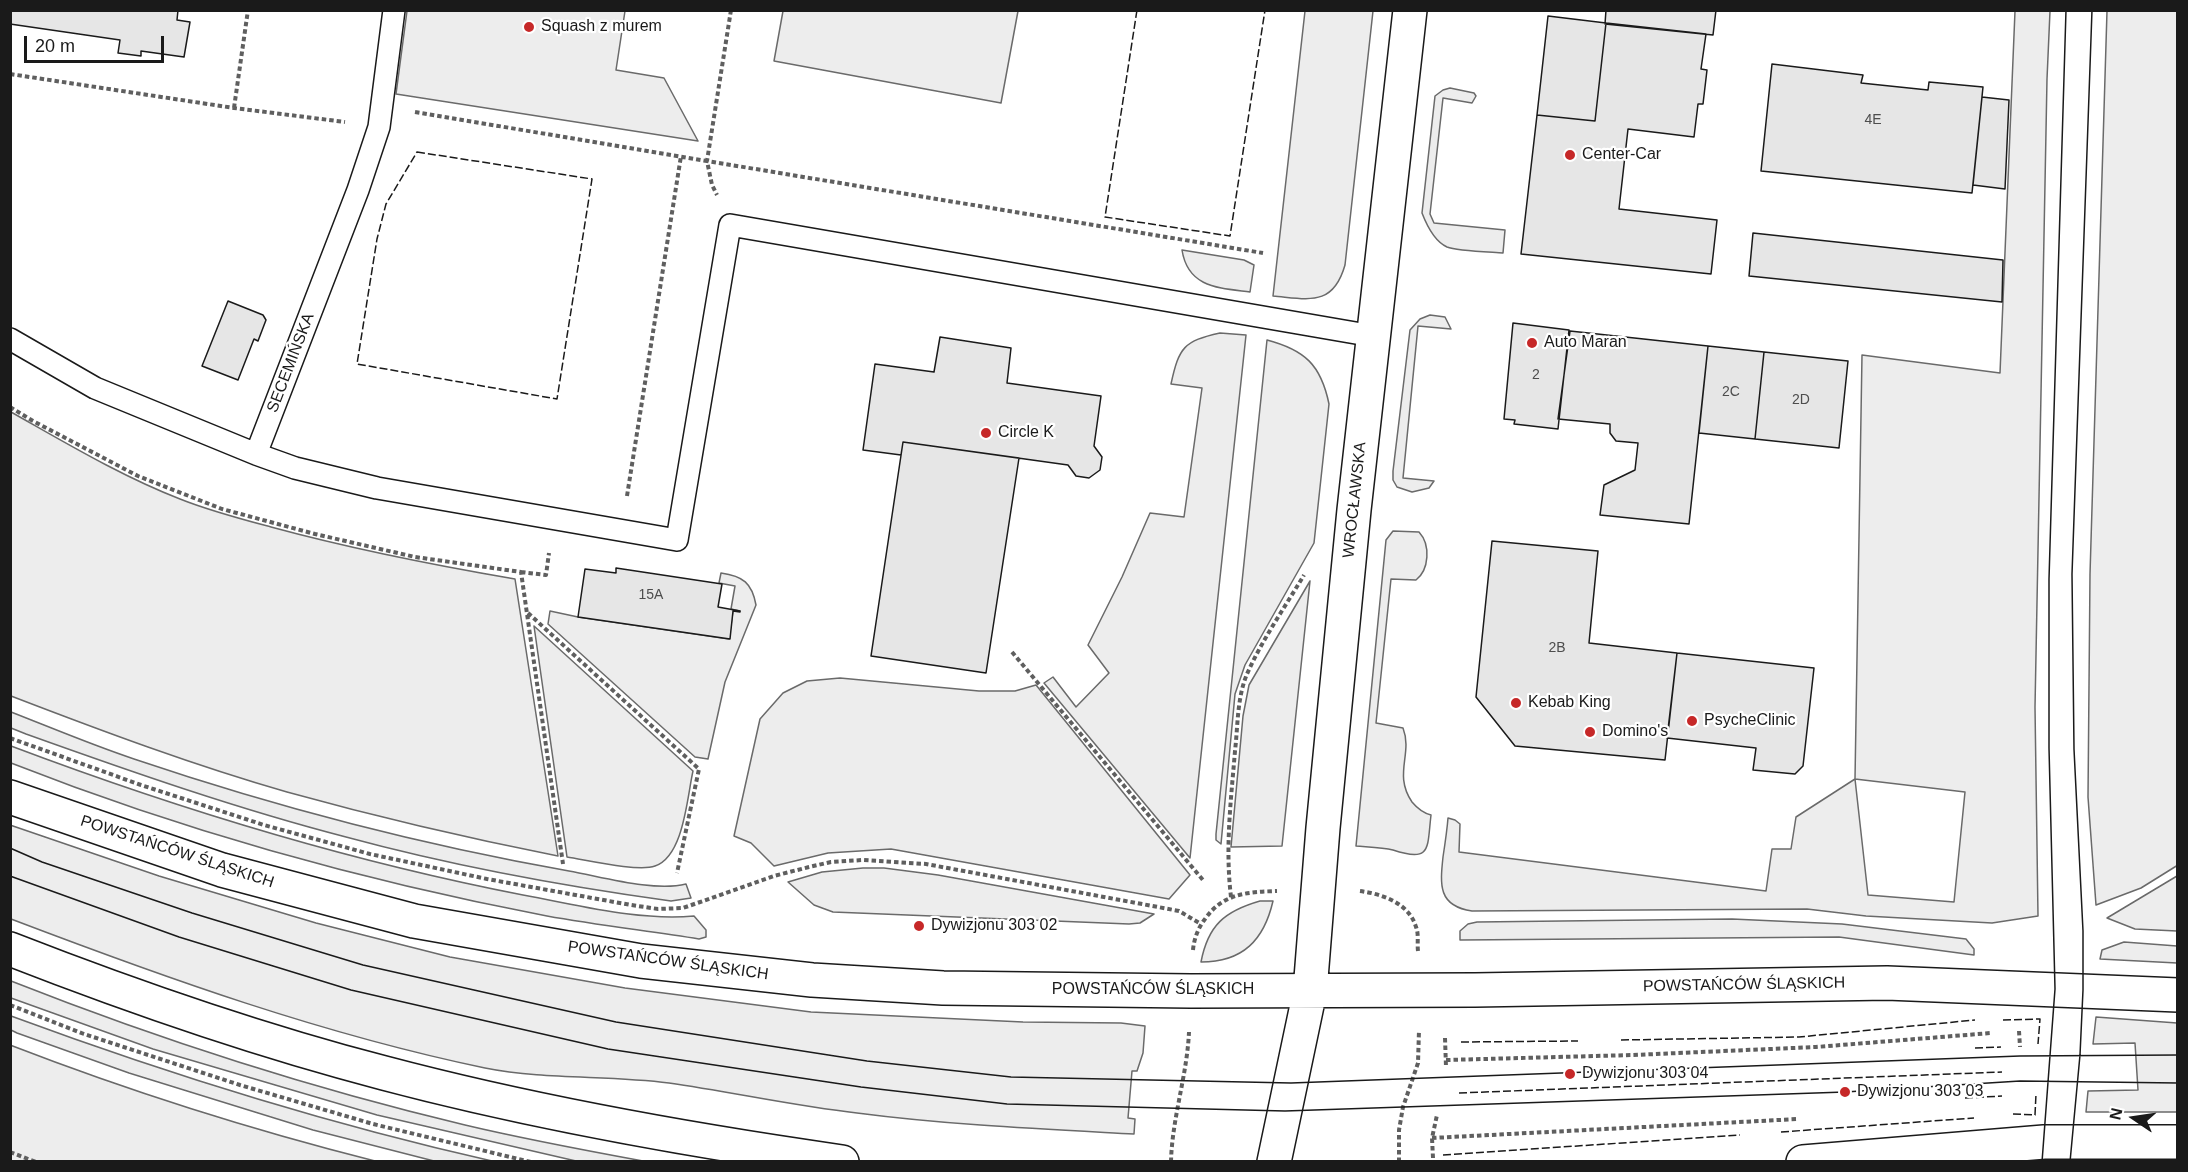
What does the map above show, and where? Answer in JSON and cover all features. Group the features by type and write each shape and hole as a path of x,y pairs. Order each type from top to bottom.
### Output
{"main road":[{"name":"WROCŁAWSKA","path":"1310,991 1352,522 1410,10"},
{"name":"POWSTAŃCÓW ŚLĄSKICH","path":"10,797 222,870 414,921 641,961 812,980 943,988 1310,991 1887,982 2178,995"},
{"path":"10,949 97,983 251,1035 384,1073 588,1120 704,1142 842,1161"},
{"path":"1275,1161 1310,991"},
{"path":"1803,1161 2044,1142 2178,1143"}],"lane":[{"name":"SECEMIŃSKA","path":"256,454 358,190 380,117 394,10"},
{"path":"10,339 95,388 295,468 377,488 677,540 730,225 1373,336"}],"path":[{"path":"234,108 248,10"},
{"path":"730,225 712,185 708,161 731,10"},
{"path":"10,74 234,108 380,117 681,156 1263,253"},
{"path":"621,530 681,156"},
{"path":"10,407 138,476 222,509 315,534 415,557 521,572 563,864"},
{"path":"1231,897 1227,867 1228,842 1240,699 1247,674 1305,573"},
{"path":"527,612 699,768 677,873"},
{"path":"1012,652 1203,880"},
{"path":"10,738 141,785 264,825 370,854 487,879 631,905 658,909 683,908 774,876 809,867 848,860 883,860 926,864 1179,911 1202,924"},
{"path":"1355,890 1380,895 1394,901 1404,909 1416,927 1417,942"},
{"path":"1192,956 1195,938 1216,905 1231,897 1250,892 1280,891"},
{"path":"10,1005 84,1034 240,1085 374,1124 531,1161"},
{"path":"1446,1060 1816,1047 1991,1033"},
{"path":"1171,1161 1172,1137 1189,1035"},
{"path":"1446,1038 1446,1067"},
{"path":"1399,1161 1401,1119 1418,1063 1419,1044"},
{"path":"1433,1158 1432,1138 1437,1115"},
{"path":"1432,1138 1799,1119"},
{"path":"10,1152 36,1161"}],"shaded area":[{"path":"407,11 625,11 616,70 664,78 698,141 396,94"},
{"path":"783,11 1018,11 1001,103 774,61"},
{"path":"1305,11 1373,11 1345,265 1334,288 1326,294 1308,299 1273,296"},
{"path":"2015,11 2050,11 2035,707 2038,916 1992,923 1866,916 1807,909 1472,911 1461,908 1447,899 1441,877 1448,818 1460,824 1459,852 1766,891 1772,849 1791,849 1796,817 1855,779 1862,355 2000,373","holes":["1855,779 1965,792 1954,902 1868,895"]},
{"path":"2107,11 2177,11 2178,865 2141,888 2096,905 2088,797 2090,574"},
{"path":"1450,88 1474,93 1476,96 1472,103 1443,98 1430,214 1434,223 1505,230 1503,253 1447,247 1435,237 1422,213 1435,96"},
{"path":"1182,250 1244,260 1254,265 1250,292 1216,287 1198,279 1185,263"},
{"path":"1430,315 1445,317 1451,329 1418,326 1403,478 1434,481 1429,488 1412,492 1397,487 1393,480 1393,471 1410,330 1420,319"},
{"path":"1220,333 1246,335 1190,858 1044,683 1053,677 1076,707 1109,673 1088,645 1122,577 1150,513 1184,517 1202,388 1171,384 1177,362 1185,348 1191,343"},
{"path":"1267,340 1292,349 1309,361 1321,379 1329,404 1314,543 1245,665 1235,694 1221,844 1216,840 1216,834"},
{"path":"11,412 115,470 180,499 226,515 362,549 515,579 558,856 422,827 287,792 148,747 11,696"},
{"path":"1393,531 1419,532 1427,550 1424,570 1416,580 1391,579 1376,723 1403,728 1406,747 1403,773 1407,792 1416,806 1431,815 1428,844 1425,850 1415,855 1384,848 1356,846 1386,540"},
{"path":"721,573 735,576 745,582 752,591 756,605 725,682 708,759 695,757 548,624 550,611 729,639 733,611 740,611 731,609 735,586 719,583"},
{"path":"1310,581 1282,846 1231,847 1243,716 1249,685"},
{"path":"534,626 693,771 683,824 678,838 665,860 655,866 625,867 567,857"},
{"path":"840,678 979,691 1015,691 1036,685 1190,875 1169,899 891,849 828,853 774,866 751,843 734,836 760,719 783,693 807,681"},
{"path":"11,712 134,759 295,809 404,837 613,880 659,886 686,884 691,898 671,901 508,874 427,857 306,826 185,789 26,734 11,728"},
{"path":"11,746 200,812 328,850 458,881 608,911 651,916 694,916 706,930 706,937 699,939 547,916 410,887 275,852 142,811 11,763"},
{"path":"10,825 159,876 316,923 450,957 625,988 811,1012 1023,1022 1121,1023 1145,1026 1143,1053 1137,1071 1132,1071 1128,1118 1135,1119 1134,1134 926,1121 833,1110 669,1083 508,1072 364,1039 186,983 11,919"},
{"path":"884,868 938,875 1154,914 1140,923 1129,924 833,912 814,905 788,882 822,872"},
{"path":"2177,876 2177,931 2135,929 2107,918"},
{"path":"1260,901 1273,901 1264,927 1249,946 1229,958 1201,962 1208,938 1220,921 1237,910"},
{"path":"1732,919 1842,924 1966,939 1974,949 1974,955 1839,937 1460,940 1460,931 1468,924 1477,922"},
{"path":"2124,942 2177,946 2177,963 2100,959 2102,950"},
{"path":"11,981 178,1042 349,1095 487,1130 643,1161 576,1161 377,1115 153,1049 11,998"},
{"path":"11,1016 189,1078 370,1131 492,1161 434,1161 313,1130 129,1073 17,1033 11,1030"},
{"path":"2096,1017 2177,1023 2177,1112 2086,1112 2088,1091 2138,1090 2135,1043 2093,1044"},
{"path":"10,1045 191,1109 375,1161 11,1161"}],"building":[{"path":"10,10 178,10 177,20 190,22 184,57 141,51 141,56 118,53 120,40 10,24"},
{"path":"1606,10 1716,10 1713,35 1605,24"},
{"path":"1548,16 1606,23 1595,121 1537,115"},
{"path":"1606,23 1706,34 1701,69 1707,70 1703,104 1698,104 1694,137 1628,129 1619,209 1717,220 1711,274 1521,254 1537,115 1595,121"},
{"path":"1772,64 1863,75 1861,83 1928,90 1929,82 1983,87 1972,193 1761,171"},
{"path":"1982,97 2009,100 2005,189 1973,185"},
{"path":"1753,233 2003,260 2002,302 1749,276"},
{"path":"228,301 263,315 266,320 258,341 254,339 238,380 202,366"},
{"path":"1513,323 1569,330 1558,429 1514,424 1515,420 1504,419"},
{"path":"1570,331 1708,346 1689,524 1600,515 1604,485 1635,470 1638,443 1616,441 1610,433 1610,424 1558,419"},
{"path":"940,337 1011,348 1007,383 1101,396 1094,446 1102,457 1100,470 1089,478 1076,476 1068,465 903,442 901,455 863,450 875,364 934,372"},
{"path":"1708,346 1764,352 1755,439 1699,433"},
{"path":"1764,352 1848,361 1839,448 1755,439"},
{"path":"903,442 1019,458 986,673 871,656"},
{"path":"1492,541 1598,551 1589,643 1677,653 1665,760 1515,746 1476,697"},
{"path":"616,568 722,584 718,607 740,611 733,611 730,639 578,617 585,569 616,573"},
{"path":"1677,653 1814,668 1803,766 1795,774 1753,770 1756,748 1667,738"}],"tram line":[{"path":"2042,1162 2055,989 2049,748 2049,579 2066,10"},
{"path":"2070,1162 2080,1055 2083,990 2083,931 2074,749 2072,574 2092,10"},
{"path":"10,848 42,862 192,913 363,965 616,1022 867,1061 1011,1077 1291,1083 2020,1056 2178,1055"},
{"path":"10,876 179,937 351,990 608,1049 861,1087 1007,1104 1285,1111 1845,1092 2020,1081 2178,1083"}],"fence":[{"path":"1137,10 1105,217 1230,236 1265,10"},
{"path":"417,152 592,179 557,399 357,364 377,239 386,204 417,152"},
{"path":"2003,1020 2040,1019 2038,1044"},
{"path":"1621,1040 1799,1037 1975,1020"},
{"path":"1461,1042 1578,1041"},
{"path":"1975,1048 2001,1047"},
{"path":"1459,1093 2002,1072"},
{"path":"2013,1114 2035,1115 2036,1094"},
{"path":"1965,1098 2002,1096"},
{"path":"1781,1132 1974,1118"},
{"path":"1443,1155 1740,1135"}],"place":[{"name":"Squash z murem","path":"529,27"},
{"name":"Center-Car","path":"1570,155"},
{"name":"Auto Maran","path":"1532,343"},
{"name":"Circle K","path":"986,433"},
{"name":"Kebab King","path":"1516,703"},
{"name":"PsycheClinic","path":"1692,721"},
{"name":"Domino's","path":"1590,732"},
{"name":"Dywizjonu 303 02","path":"919,926"},
{"name":"Dywizjonu 303 04","path":"1570,1074"},
{"name":"Dywizjonu 303 03","path":"1845,1092"}]}
